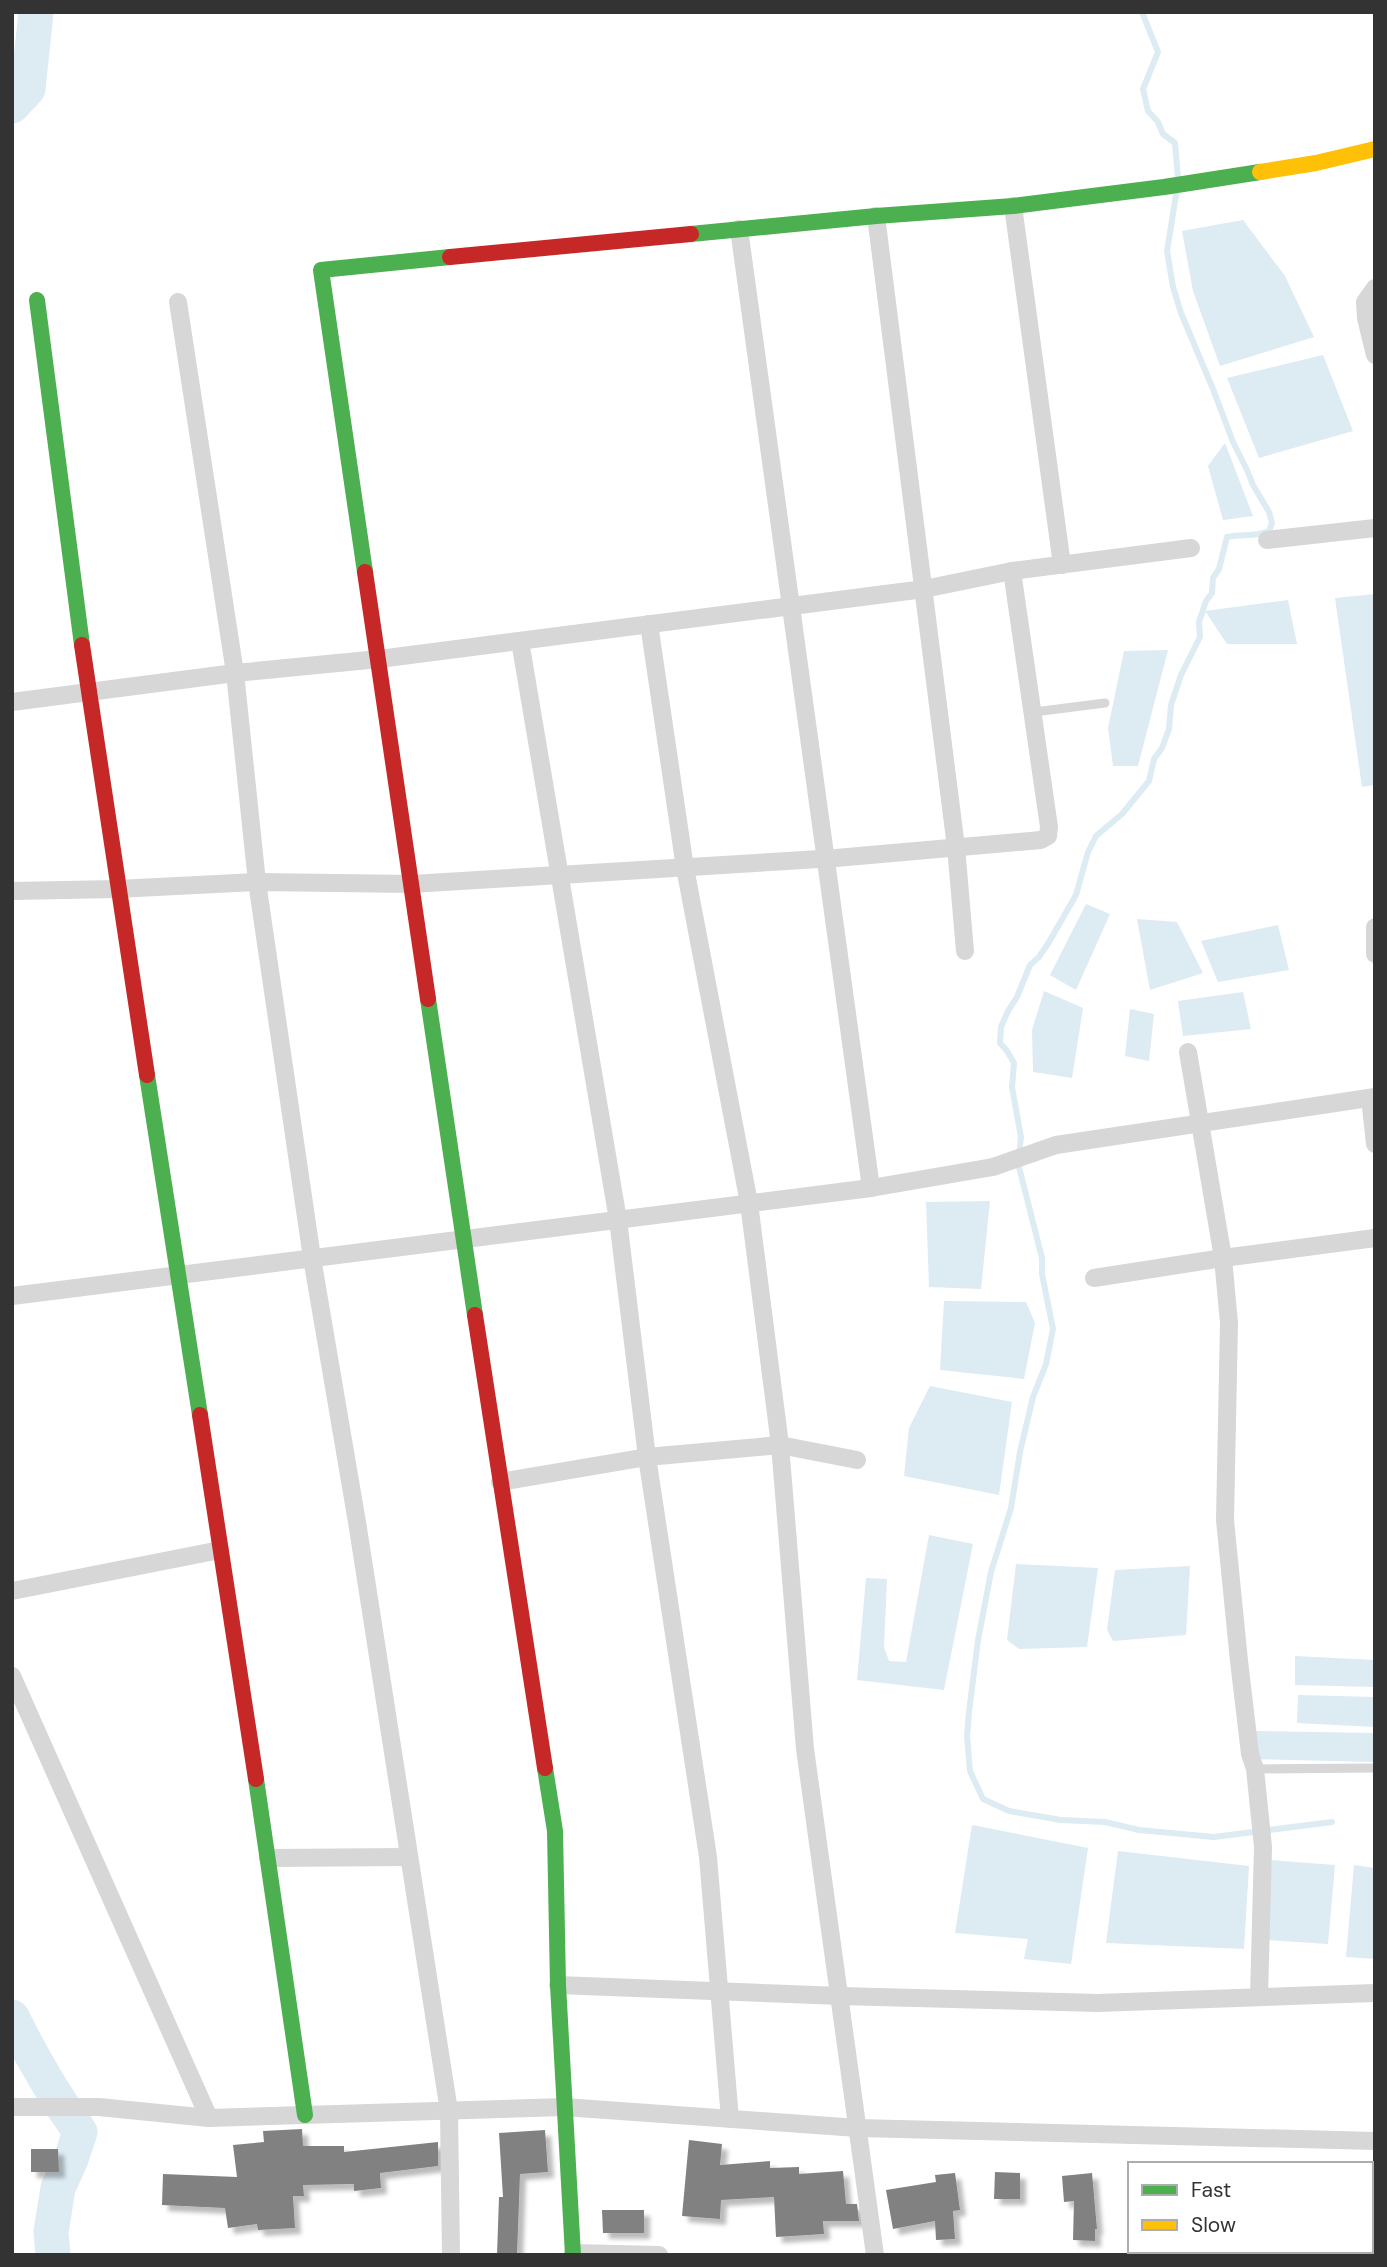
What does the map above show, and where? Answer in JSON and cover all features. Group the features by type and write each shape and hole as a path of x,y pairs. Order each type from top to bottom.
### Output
{"street":[{"path":"659,2255 573,2254 558,1985 555,1831 463,1239 321,270 876,216 1013,206 1191,183 1316,163 1375,149"},
{"path":"1013,206 1062,565"},
{"path":"876,216 956,847 965,951"},
{"path":"740,229 871,1188"},
{"path":"1375,288 1365,302 1375,355"},
{"path":"37,300 55,459 88,693 268,1858 305,2115"},
{"path":"178,302 235,673 257,882 312,1258 357,1522 449,2111 451,2255"},
{"path":"1267,540 1375,528"},
{"path":"12,702 235,673 379,659 924,589 1012,571 1191,548"},
{"path":"12,891 257,882 412,884 824,859 1041,840 1048,836 1049,827 1012,571"},
{"path":"649,624 685,868 749,1203 780,1445 805,1749 875,2255"},
{"path":"520,640 618,1220 647,1457 709,1857 730,2119"},
{"path":"1375,927 1375,954"},
{"path":"1188,1052 1223,1258 1229,1323 1226,1520 1244,1701 1250,1754 1255,1769 1263,1847 1259,1997"},
{"path":"12,1296 871,1188 993,1167 1056,1145 1372,1098 1375,1144"},
{"path":"1094,1278 1375,1238"},
{"path":"500,1482 647,1457 780,1445 857,1460"},
{"path":"12,1591 220,1550"},
{"path":"12,1676 209,2118"},
{"path":"268,1858 408,1857"},
{"path":"558,1985 1098,2003 1375,1993"},
{"path":"12,2107 99,2107 209,2118 564,2107 858,2128 1375,2141"}],"lane":[{"path":"1034,712 1105,703"},
{"path":"1255,1769 1375,1768"}],"shaded area":[{"path":"1243,220 1285,276 1314,337 1220,366 1193,291 1182,231"},
{"path":"1323,355 1353,431 1259,458 1227,378"},
{"path":"1225,443 1253,516 1223,520 1208,466"},
{"path":"1375,594 1375,785 1362,787 1335,598"},
{"path":"1288,600 1297,644 1227,644 1205,611"},
{"path":"1168,650 1138,766 1113,766 1108,728 1124,651"},
{"path":"1086,904 1110,914 1076,990 1050,975"},
{"path":"1137,919 1177,922 1203,973 1150,990"},
{"path":"1278,925 1289,970 1218,982 1201,941"},
{"path":"1044,991 1083,1008 1072,1078 1033,1072 1032,1030"},
{"path":"1243,992 1251,1029 1183,1036 1178,1001"},
{"path":"1130,1009 1154,1014 1149,1061 1125,1056"},
{"path":"990,1201 981,1289 929,1287 926,1202"},
{"path":"944,1301 1026,1302 1035,1323 1024,1379 940,1370"},
{"path":"930,1386 1012,1402 999,1495 904,1476 909,1428"},
{"path":"929,1535 973,1544 944,1690 857,1680 866,1578 887,1579 884,1647 889,1661 906,1662"},
{"path":"1016,1564 1098,1568 1087,1647 1019,1649 1007,1640"},
{"path":"1190,1566 1186,1635 1113,1641 1107,1630 1115,1570"},
{"path":"1295,1656 1375,1660 1375,1687 1295,1685"},
{"path":"1298,1695 1375,1697 1375,1727 1297,1723"},
{"path":"1254,1731 1375,1733 1375,1762 1253,1759"},
{"path":"972,1825 1088,1848 1071,1964 1024,1959 1028,1939 955,1933"},
{"path":"1118,1851 1249,1866 1244,1949 1106,1943"},
{"path":"1269,1860 1335,1865 1328,1944 1267,1940"},
{"path":"1354,1865 1375,1868 1375,1959 1346,1957"}],"building":[{"path":"302,2129 303,2146 344,2146 344,2152 438,2142 438,2166 380,2173 381,2188 354,2191 354,2184 303,2185 304,2196 293,2196 295,2228 258,2230 257,2224 228,2228 225,2208 162,2205 163,2174 237,2177 233,2145 264,2142 263,2131"},
{"path":"545,2130 548,2172 520,2174 517,2255 497,2255 499,2197 503,2197 499,2133"},
{"path":"689,2140 722,2144 720,2165 770,2161 770,2168 799,2167 799,2174 843,2171 846,2204 857,2204 859,2221 823,2221 824,2234 776,2237 774,2197 721,2200 720,2219 682,2216"},
{"path":"31,2149 58,2149 59,2172 31,2172"},
{"path":"995,2172 1020,2173 1020,2199 994,2199"},
{"path":"955,2173 960,2210 953,2211 955,2239 936,2240 935,2221 893,2229 886,2190 936,2182 935,2175"},
{"path":"1092,2173 1097,2229 1095,2241 1073,2240 1074,2201 1064,2202 1062,2176"},
{"path":"602,2210 644,2210 644,2233 603,2233"}],"waterway":[{"path":"12,106 28,89 36,12"},
{"path":"1142,12 1158,52 1143,89 1148,111 1158,122 1163,134 1175,143 1178,178"},
{"path":"1177,189 1167,251 1173,287 1233,442 1272,523 1269,531 1263,533 1227,537 1219,569 1213,578 1212,593 1206,601 1199,622 1200,637 1181,675 1171,705 1169,729 1162,748 1154,759 1149,781 1122,814 1096,836 1088,852 1076,895 1049,942 1030,965 1001,1027 1000,1043 1014,1063 1012,1087 1021,1137 1018,1163 1042,1258 1042,1274 1053,1329 1046,1364 1033,1397 1011,1508 991,1572 978,1640 967,1736 970,1771 983,1799 1009,1811 1061,1820 1105,1822 1139,1830 1214,1837 1332,1822"},
{"path":"12,2017 44,2076 80,2132 58,2188 51,2232 53,2255"}],"traffic: fast":[{"path":"691,234 1013,206 1260,172"},
{"path":"365,572 321,270 450,257"},
{"path":"37,300 82,645"},
{"path":"428,999 475,1315"},
{"path":"147,1075 200,1415"},
{"path":"545,1768 555,1831 558,1985 573,2255"},
{"path":"256,1779 305,2115"}],"traffic: slow":[{"path":"1260,172 1316,163 1375,149"}],"traffic: jam":[{"path":"450,257 691,234"},
{"path":"365,572 428,999"},
{"path":"82,645 147,1075"},
{"path":"475,1315 545,1768"},
{"path":"200,1415 256,1779"}]}
